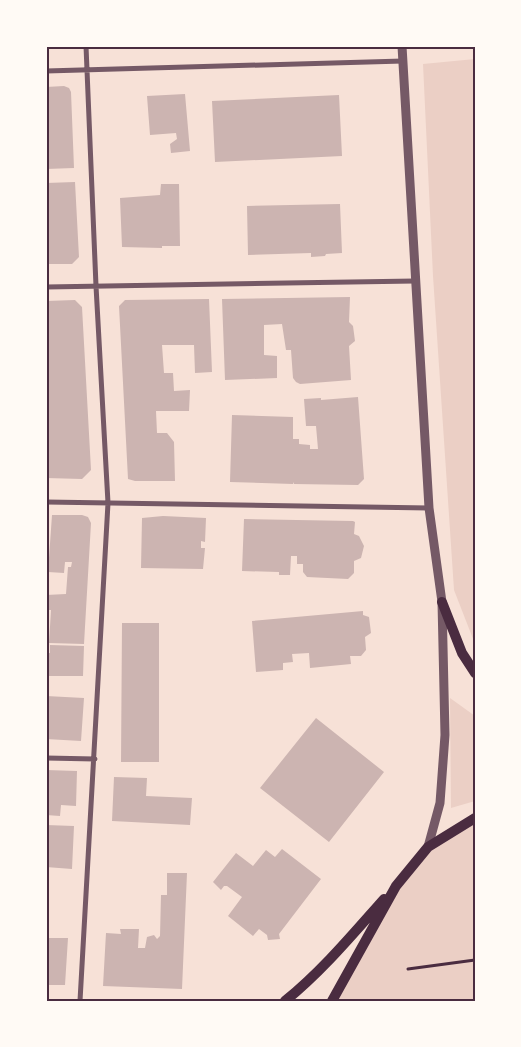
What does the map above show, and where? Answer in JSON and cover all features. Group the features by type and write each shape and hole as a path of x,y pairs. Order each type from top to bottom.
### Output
{"main road":[{"path":"442,602 462,653 475,673"},
{"path":"285,1001 330,961 428,847 475,818"},
{"path":"332,1001 396,886"}],"street":[{"path":"80,1001 108,503 96,286 86,46"},
{"path":"402,46 429,508 442,602 445,734 440,803 428,847"},
{"path":"46,71 403,61"},
{"path":"46,287 415,281"},
{"path":"46,502 429,508"},
{"path":"46,758 95,759"}],"path":[{"path":"408,969 475,960"}],"shaded area":[{"path":"475,59 475,644 454,590 433,276 423,64"},
{"path":"450,698 475,716 475,801 451,808"},
{"path":"475,818 475,1001 332,1001 396,886 428,847"}],"building":[{"path":"199,46 213,46 213,48 199,49"},
{"path":"64,86 69,88 71,92 74,168 46,169 46,87"},
{"path":"185,94 190,151 171,153 170,144 177,139 176,133 150,135 147,96"},
{"path":"339,95 342,156 215,162 212,101"},
{"path":"75,182 79,257 72,264 46,264 46,183"},
{"path":"161,184 179,184 180,246 162,246 162,248 122,247 120,198 160,195"},
{"path":"340,204 342,253 311,257 311,253 248,255 247,206"},
{"path":"350,297 349,322 353,326 355,341 349,346 351,380 300,384 296,382 293,378 291,350 286,350 282,324 264,325 264,355 277,356 277,378 225,380 222,299"},
{"path":"209,299 212,372 195,373 194,345 162,345 164,373 173,373 174,391 190,390 189,411 156,411 157,433 167,433 174,442 175,481 135,481 128,479 119,306 125,300"},
{"path":"75,300 82,307 91,470 82,479 46,478 46,301"},
{"path":"358,397 364,479 358,485 230,482 232,415 293,417 293,439 299,439 299,444 310,445 310,449 318,449 316,426 306,426 304,399 321,398 321,400"},
{"path":"52,515 82,515 88,517 91,523 84,644 49,643 51,610 46,610 46,595 66,594 68,567 71,567 72,562 65,562 64,573 48,572"},
{"path":"163,516 206,518 205,542 201,541 201,548 205,548 203,569 141,568 142,518"},
{"path":"244,519 353,521 355,522 354,534 359,536 364,546 361,558 354,561 354,573 348,579 307,577 303,572 303,564 297,564 297,556 291,556 290,575 279,575 279,572 242,571"},
{"path":"363,611 363,615 369,617 371,633 365,637 366,650 361,656 350,656 351,664 310,668 309,653 292,654 293,662 283,663 283,670 256,672 252,621"},
{"path":"122,623 159,623 159,762 121,762"},
{"path":"50,645 84,646 83,676 46,676 46,653 50,653"},
{"path":"46,696 84,698 81,741 46,739"},
{"path":"316,718 384,772 329,842 260,788"},
{"path":"46,770 77,771 76,806 61,805 60,816 46,815"},
{"path":"114,777 147,778 146,796 192,798 190,825 112,821"},
{"path":"46,825 74,826 72,869 46,867"},
{"path":"282,849 321,879 279,934 280,939 268,940 267,935 259,929 253,936 228,916 242,897 227,886 224,886 221,890 213,882 236,853 253,866 266,850 275,857"},
{"path":"167,873 187,873 182,989 103,986 106,933 121,934 120,929 139,929 138,948 145,948 147,937 154,935 157,939 160,936 161,895 167,895"},
{"path":"46,938 68,938 65,985 46,985"}]}
